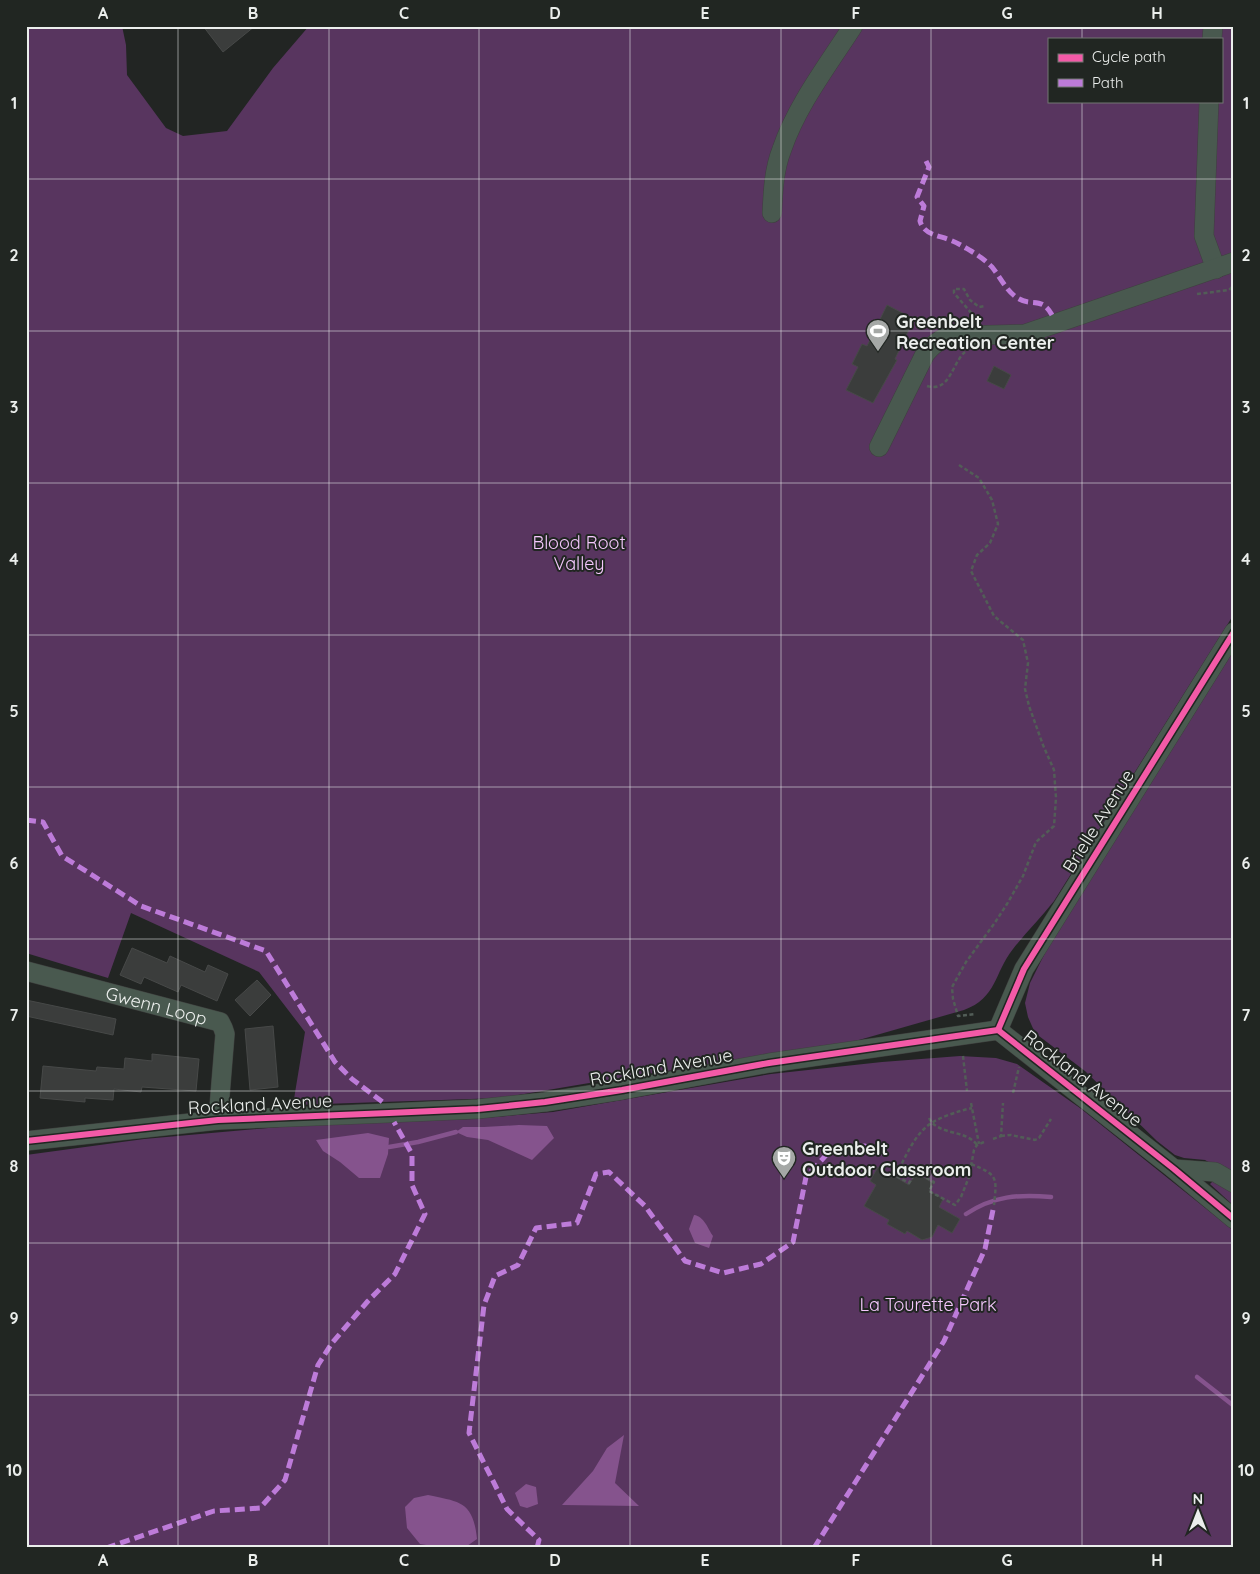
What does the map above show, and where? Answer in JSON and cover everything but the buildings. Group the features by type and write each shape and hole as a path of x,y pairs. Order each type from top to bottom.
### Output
{"street":[{"path":"772,213 773,185 782,149 797,116 854,26"},
{"path":"879,447 918,387 925,354 943,338 951,336 1025,334 1225,266 1204,236 1210,102"},
{"name":"Brielle Avenue","path":"998,1030 1024,969 1234,632"},
{"name":"Gwenn Loop","path":"26,971 220,1022 224,1034 218,1120"},
{"name":"Rockland Avenue","path":"26,1141 218,1120 468,1109 545,1102 769,1063 998,1030 1174,1168 1234,1219"},
{"path":"1174,1168 1215,1172 1234,1183"}],"path":[{"path":"970,320 974,318 973,315 954,293 954,289 964,289 973,303 979,307 985,306"},
{"path":"918,387 935,388 944,384 960,357 968,351"},
{"path":"959,465 979,478 992,500 998,524 990,543 976,555 971,570 994,616 1023,640 1028,663 1025,689 1028,706 1054,770 1056,798 1054,826 1036,842 1023,876 1011,897 966,962 952,987 958,1016 975,1014"},
{"path":"963,1056 967,1091"},
{"path":"1014,1093 1019,1065"},
{"path":"971,1103 978,1145"},
{"path":"1000,1136 1003,1103"},
{"path":"896,1175 925,1127 959,1111 972,1108"},
{"path":"929,1118 931,1124"},
{"path":"993,1139 1011,1134 1035,1140 1039,1138 1051,1118"},
{"path":"931,1124 970,1137 978,1145"},
{"path":"891,1172 910,1183 916,1172 934,1182 930,1191 955,1205 965,1188 974,1150 984,1142"},
{"path":"971,1164 992,1174 996,1182 994,1205"}],"green space":[{"name":"Blood Root Valley","path":"30,26 122,26 126,45 127,75 166,128 183,136 227,131 273,68 309,26 1234,26 1234,614 1054,901 1013,949 994,984 983,999 964,1010 845,1044 501,1098 293,1105 305,1032 259,972 131,913 108,978 26,953 26,29"},
{"path":"1234,650 1234,1177 1205,1160 1175,1155 1157,1141 1085,1071 1035,1033 1028,1017 1025,1003 1030,983 1046,951"},
{"name":"La Tourette Park","path":"960,1056 996,1058 1017,1064 1080,1108 1234,1231 1234,1548 26,1548 26,1155 144,1139 314,1124 471,1119 553,1112 771,1074"},
{"path":"1214,1180 1234,1187 1234,1206 1210,1184"}],"shaded area":[{"path":"547,1126 554,1138 532,1160 488,1140 467,1137 456,1132 463,1127"},
{"path":"368,1133 389,1138 388,1154 380,1178 359,1178 323,1151 316,1140"},
{"path":"694,1215 703,1220 713,1236 709,1248 695,1243 689,1229"},
{"path":"624,1435 615,1483 639,1506 562,1505 593,1471 607,1448"},
{"path":"526,1484 536,1487 538,1504 527,1508 520,1506 515,1493"},
{"path":"428,1495 449,1499 463,1505 472,1517 477,1539 467,1546 445,1548 420,1544 407,1528 405,1507 414,1498"}],"waterway":[{"path":"389,1147 456,1132"},
{"path":"966,1214 986,1203 996,1200 1017,1196 1051,1197"},
{"path":"1197,1377 1234,1406"}],"marked path":[{"path":"926,161 929,167 917,197 924,206 920,221 922,226 928,232 956,242 985,260 1012,294 1026,302 1044,305 1052,315"},
{"path":"26,820 43,822 62,856 141,906 266,951 335,1062 352,1079 384,1103"},
{"path":"106,1548 214,1511 260,1508 285,1480 318,1365 332,1343 368,1301 395,1274 425,1214 412,1185 412,1154 394,1122"},
{"path":"537,1548 539,1540 507,1509 469,1433 484,1305 495,1276 518,1265 536,1228 577,1223 596,1174 609,1172 645,1206 685,1261 723,1273 761,1264 793,1242 806,1177 829,1152 865,1146 885,1154"},
{"path":"814,1548 944,1341 985,1249 994,1205"}],"cycle path":[{"path":"998,1030 1024,969 1234,632"},
{"path":"26,1141 218,1120 478,1109 545,1102 769,1063 998,1030 1174,1169 1234,1219"}],"place":[{"name":"Greenbelt Recreation Center","path":"878,352"},
{"name":"Greenbelt Outdoor Classroom","path":"784,1179"}]}
